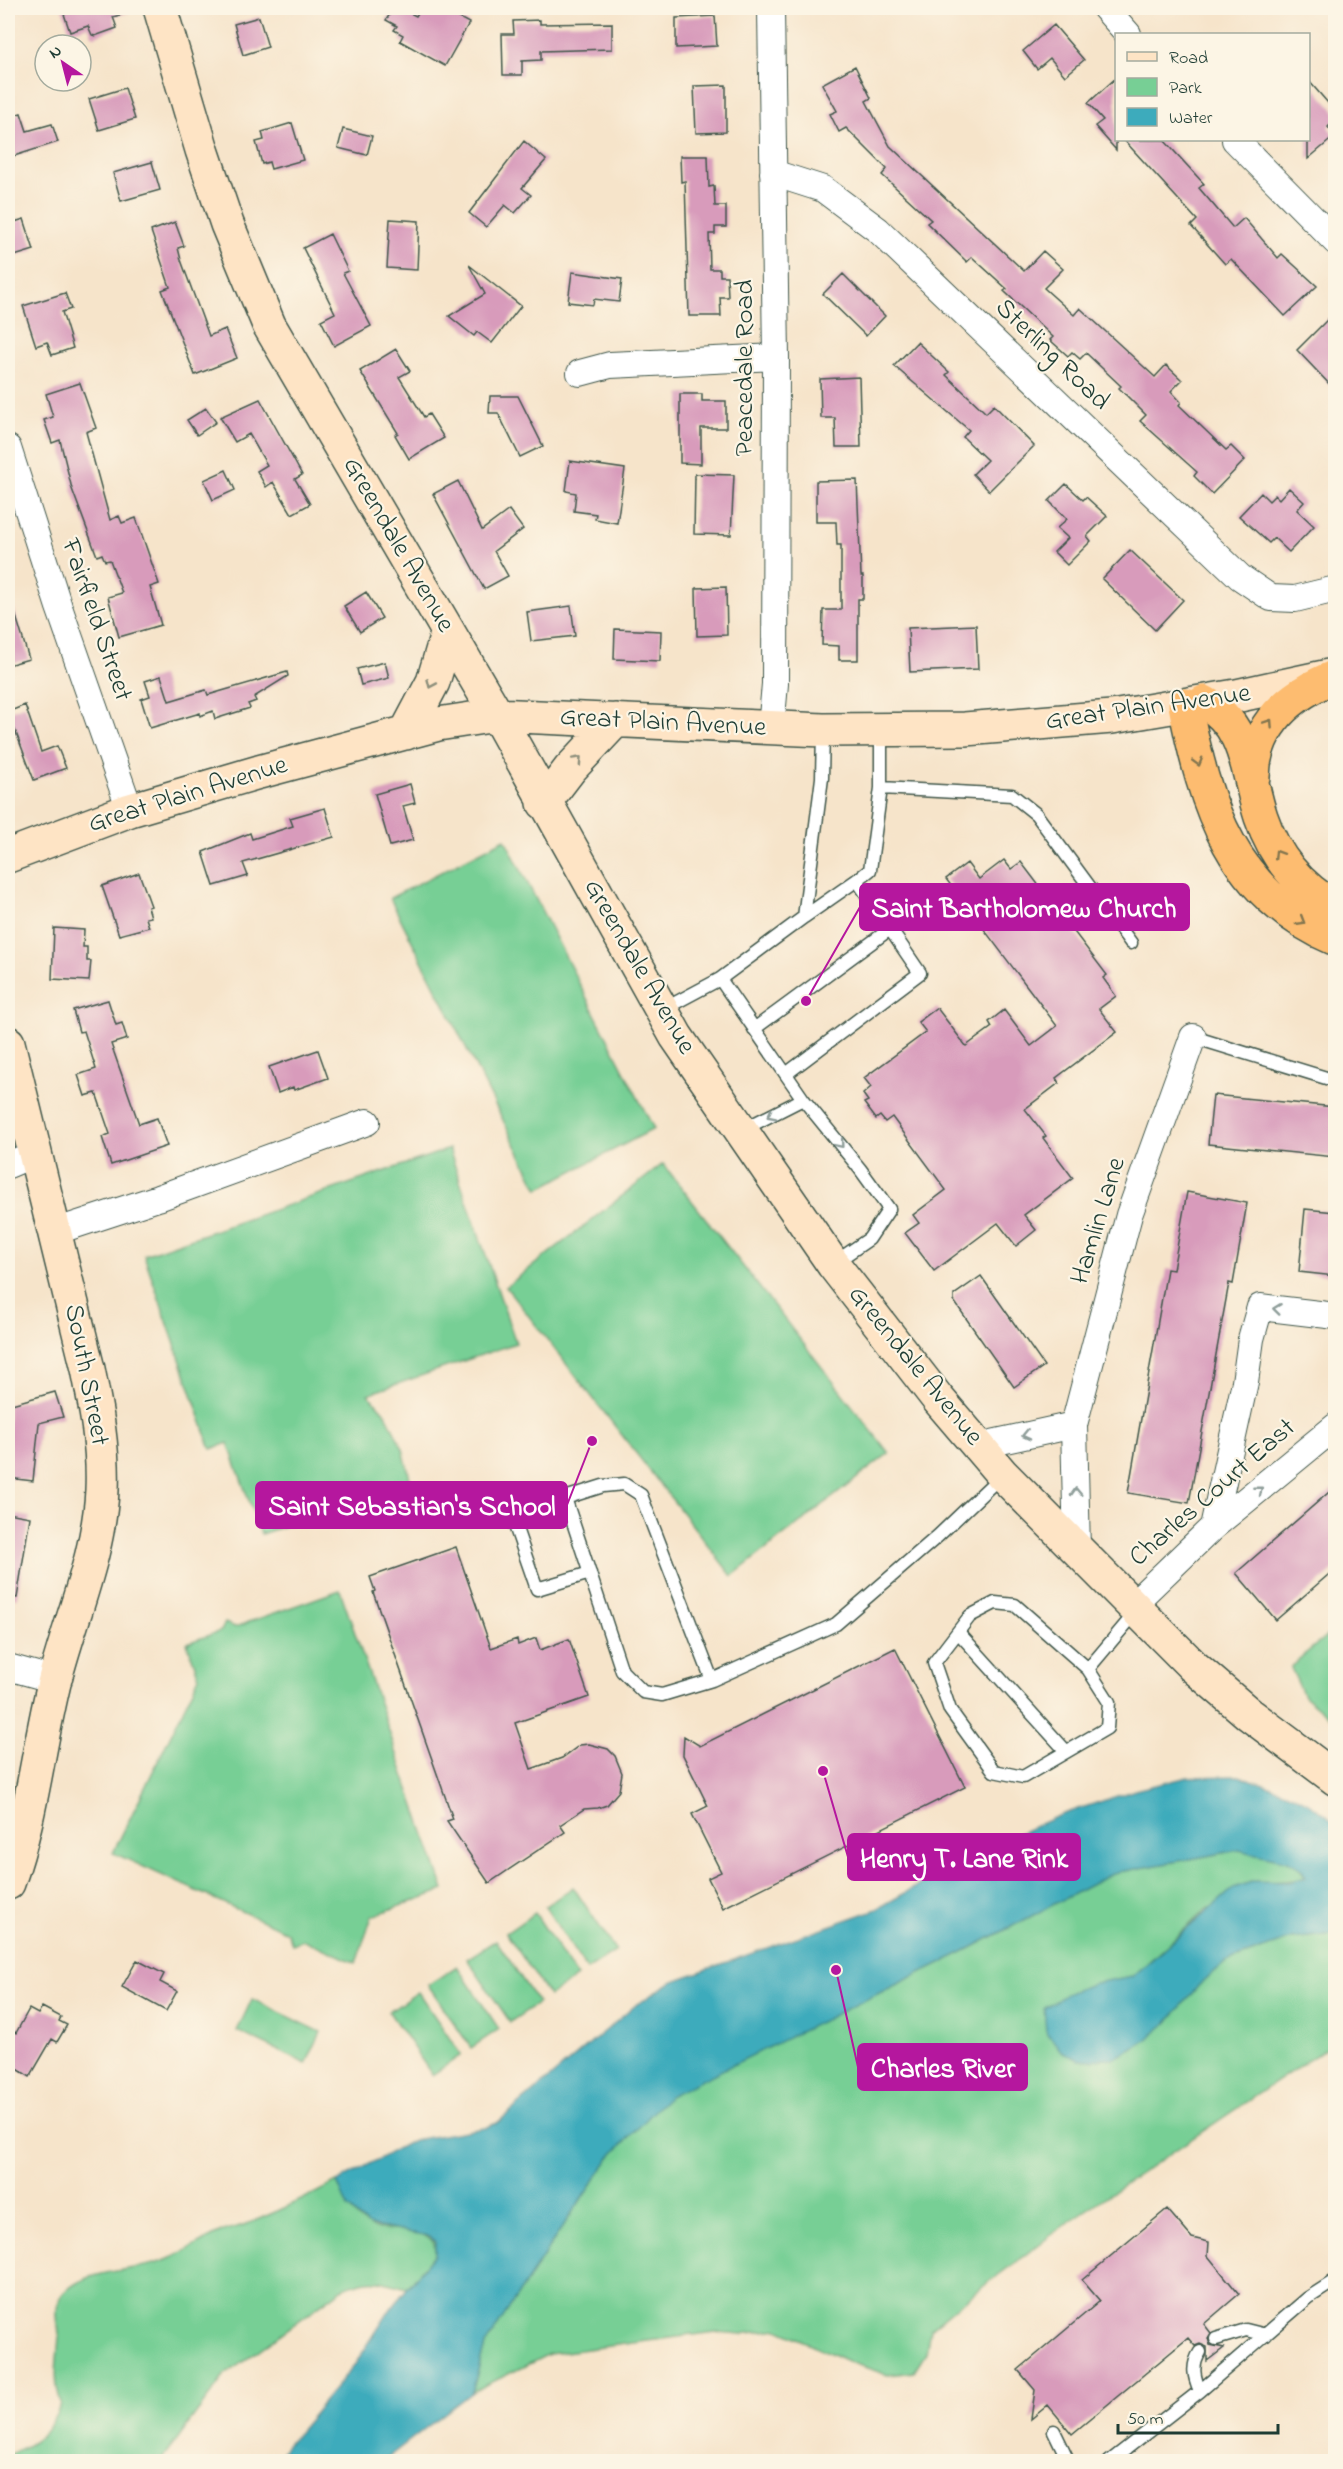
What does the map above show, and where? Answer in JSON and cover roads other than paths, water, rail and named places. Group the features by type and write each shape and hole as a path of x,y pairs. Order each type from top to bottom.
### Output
{"highway":[{"path":"1256,799 1253,766 1263,732 1277,711 1297,695 1335,675"},
{"path":"1335,908 1302,884 1283,862 1266,831 1245,756 1235,732 1222,714 1194,704 1196,759 1222,833 1239,863 1258,887 1280,906 1335,939"}],"main road":[{"name":"Greendale Avenue","path":"160,8 201,150 227,224 269,325 497,715 544,803 662,1010 740,1131 833,1264 938,1399 1002,1474 1134,1609 1222,1691 1335,1779"},
{"path":"405,733 433,682 448,631"},
{"name":"Great Plain Avenue","path":"8,856 130,810 405,733 497,715 882,731 1059,723 1194,704 1335,675"},
{"path":"544,803 570,769 616,720"},
{"name":"South Street","path":"8,1043 21,1159 54,1232 99,1421 102,1459 98,1521 55,1680 28,1808 8,1883"}],"street":[{"name":"Peacedale Road","path":"771,8 775,110 773,172 776,357 775,684 771,728"},
{"path":"1105,8 1127,33"},
{"path":"1236,141 1335,242"},
{"name":"Sterling Road","path":"773,172 824,189 878,230 1240,577 1271,598 1295,599 1335,590"},
{"path":"580,373 610,365 776,357"},
{"name":"Fairfield Street","path":"8,448 59,607 130,810"},
{"name":"Hamlin Lane","path":"1077,1550 1074,1425 1129,1215 1193,1037"},
{"path":"54,1232 158,1198 367,1122"},
{"path":"1214,1527 1245,1382 1251,1340 1260,1307 1335,1316"},
{"path":"978,1446 1074,1425"},
{"name":"Charles Court East","path":"1134,1609 1214,1527 1335,1426"},
{"path":"8,1667 55,1680"}],"lane":[{"path":"804,917 822,778 823,730"},
{"path":"662,1010 720,979 870,870 881,788 882,731"},
{"path":"881,788 1012,795 1036,814 1131,943"},
{"path":"786,1074 920,973 857,880"},
{"path":"754,1029 890,930"},
{"path":"720,979 803,1099 860,1168 889,1209 869,1239 833,1264"},
{"path":"1193,1037 1335,1082"},
{"path":"740,1131 803,1099"},
{"path":"565,1498 622,1671 643,1692 662,1695 712,1680 836,1624 938,1536 1002,1474"},
{"path":"590,1573 537,1589 512,1517 603,1486 624,1484 642,1495 712,1680"},
{"path":"995,1603 1015,1605 1088,1669 1109,1702 1107,1728 1065,1750 1023,1777 994,1771 950,1710 934,1663 970,1616 995,1603"},
{"path":"1088,1669 1134,1609"},
{"path":"958,1632 1065,1750"},
{"path":"1109,2462 1200,2391 1308,2298 1335,2280"},
{"path":"1216,2339 1246,2330 1266,2335"},
{"path":"1200,2352 1195,2360 1193,2374 1200,2391"},
{"path":"1054,2430 1069,2462"}],"water":[{"path":"1239,1776 1303,1800 1335,1824 1335,1934 1291,1939 1226,1962 1199,1985 1167,2023 1142,2043 1113,2059 1079,2060 1061,2051 1046,2031 1044,2008 1070,1992 1095,1983 1133,1976 1234,1888 1254,1881 1289,1882 1306,1877 1301,1869 1288,1861 1239,1850 1113,1873 967,1950 669,2096 610,2157 561,2229 485,2345 472,2392 383,2461 274,2461 356,2363 392,2307 435,2254 435,2242 430,2236 367,2225 348,2208 337,2182 413,2140 484,2128 497,2123 637,2004 671,1982 877,1909 977,1852 1058,1816 1135,1790 1188,1777"}],"place":[{"name":"Saint Bartholomew Church","path":"806,1001"},
{"name":"Saint Sebastian's School","path":"592,1441"},
{"name":"Henry T. Lane Rink","path":"823,1771"},
{"name":"Charles River","path":"836,1970"}]}
